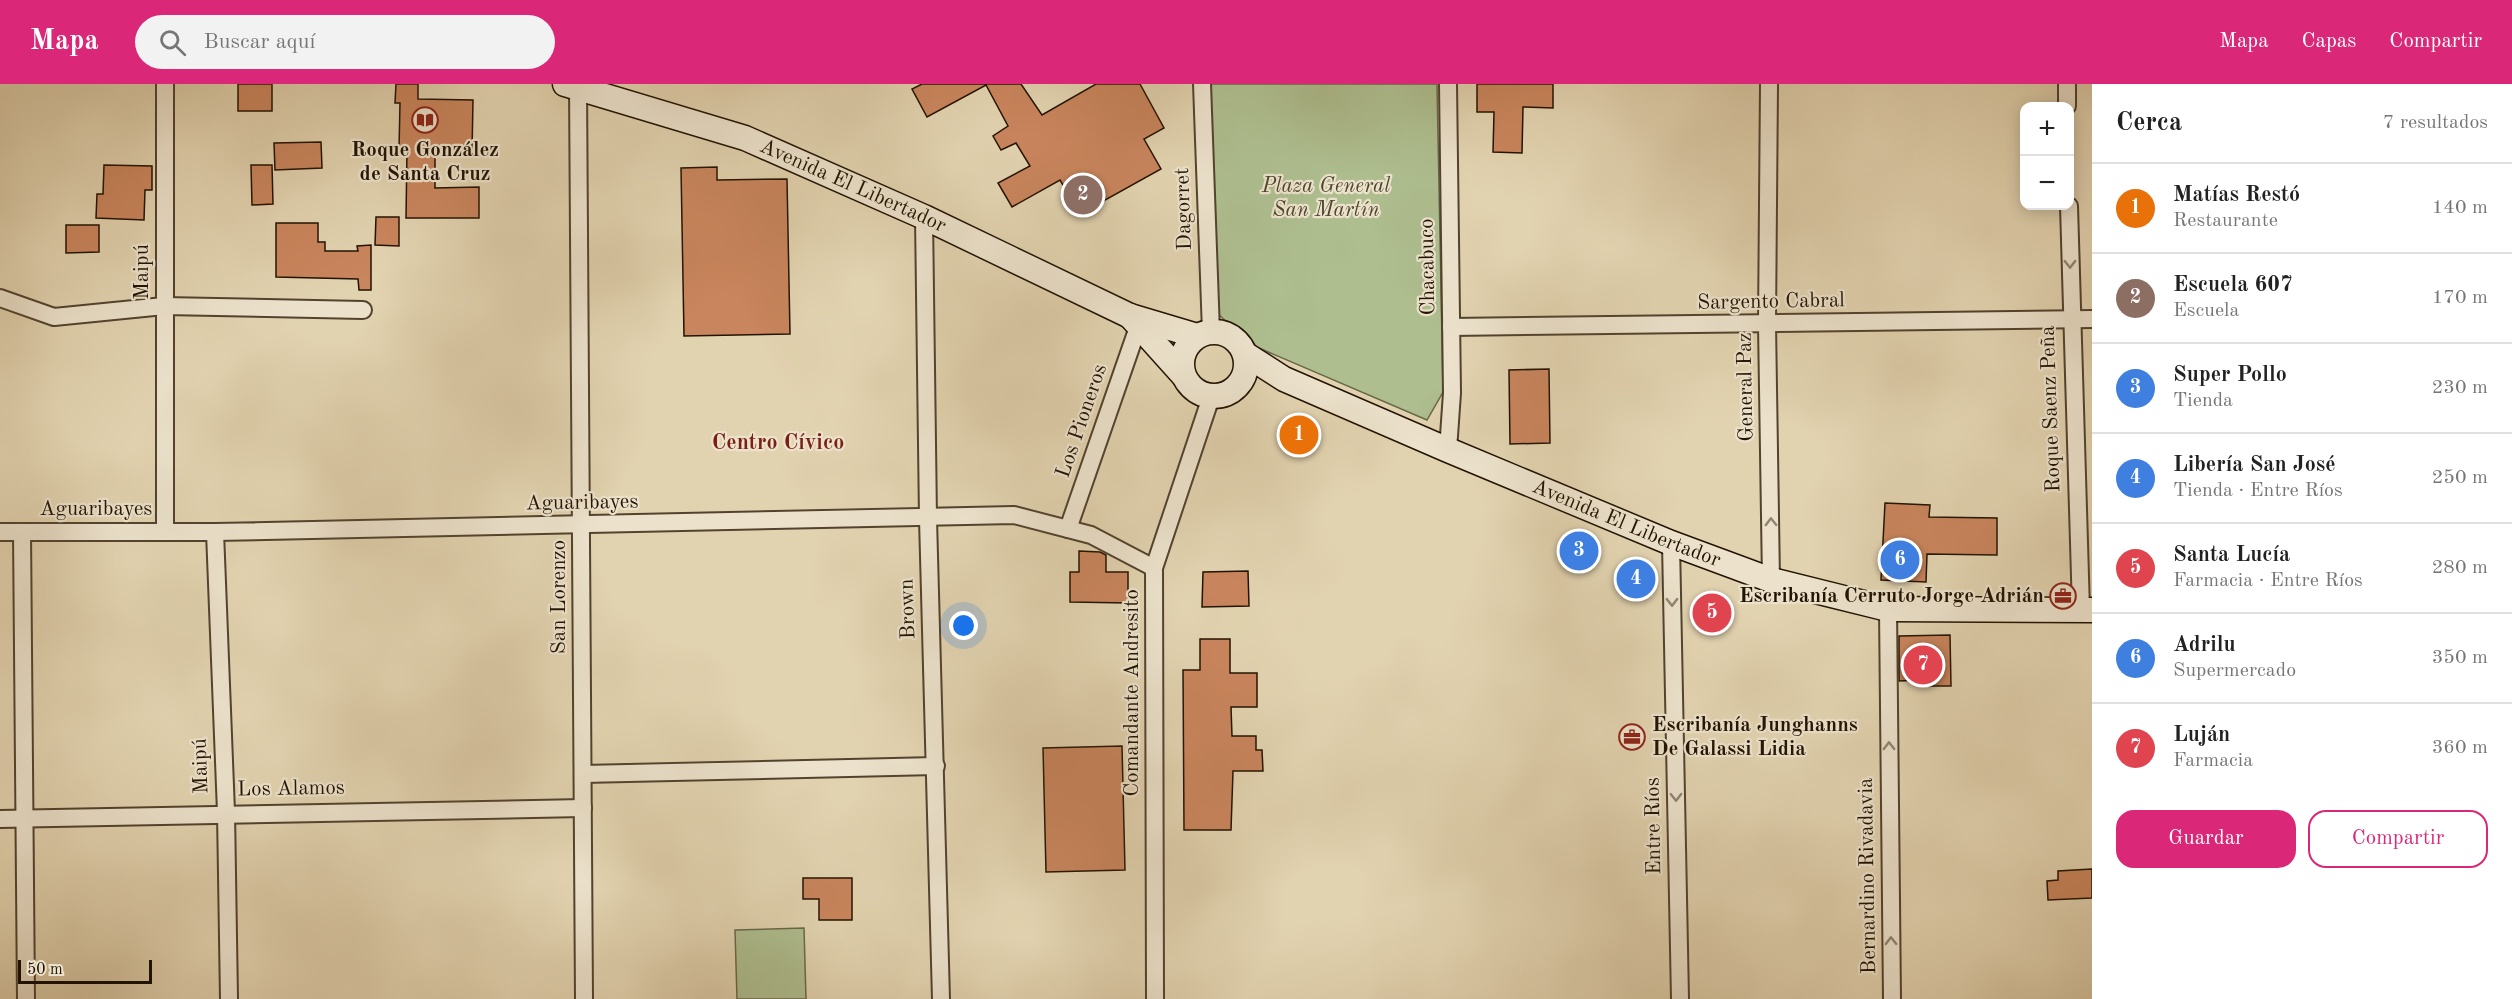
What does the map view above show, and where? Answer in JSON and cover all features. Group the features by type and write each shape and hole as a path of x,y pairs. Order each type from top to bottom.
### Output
{"main road":[{"name":"Avenida El Libertador","path":"574,85 745,138 924,217 1134,322 1204,334"},
{"name":"Avenida El Libertador","path":"1134,322 1183,375"},
{"path":"1204,334 1226,334 1238,342 1245,354 1247,369 1242,382 1231,393 1210,397 1190,387 1183,375 1181,360 1186,346 1204,334"},
{"name":"Avenida El Libertador","path":"1245,354 1284,380 1671,543 1771,580 1888,609 2086,610"},
{"name":"Avenida El Libertador","path":"1242,382 1284,380"}],"street":[{"name":"Maipú","path":"165,84 165,532"},
{"name":"Dagorret","path":"1202,84 1204,334"},
{"name":"Chacabuco","path":"1448,84 1452,393 1448,450"},
{"name":"General Paz","path":"1769,84 1767,324 1771,580"},
{"path":"2067,84 2067,102"},
{"name":"San Lorenzo","path":"574,85 581,525 584,999"},
{"name":"Roque Saenz Peña","path":"2069,210 2071,320 2086,610"},
{"name":"Brown","path":"924,217 928,519 941,999"},
{"path":"0,298 54,317 164,306 363,310"},
{"name":"Sargento Cabral","path":"1451,327 2092,320"},
{"name":"Los Pioneros","path":"1068,529 1134,322"},
{"name":"Comandante Andresito","path":"1155,999 1154,568 1210,397"},
{"name":"Aguaribayes","path":"0,532 215,532 928,519 1014,515 1091,535 1154,568"},
{"path":"22,532 26,999"},
{"name":"Maipú","path":"215,532 226,812 229,999"},
{"name":"Entre Ríos","path":"1671,543 1680,999"},
{"name":"Bernardino Rivadavia","path":"1888,609 1892,999"},
{"path":"583,774 936,765"},
{"name":"Los Alamos","path":"0,819 226,812 583,808"}],"green space":[{"name":"Plaza General San Martín","path":"1209,84 1437,84 1443,392 1427,420 1252,345 1217,313"},
{"path":"804,928 806,999 737,999 735,930"}],"building":[{"path":"238,84 272,84 272,111 238,111"},
{"path":"396,84 418,84 418,99 473,100 472,152 435,151 435,188 479,187 479,218 406,218 407,150 399,150 400,103 395,103"},
{"path":"922,84 1021,84 1042,115 1096,84 1140,84 1164,128 1144,139 1161,169 1080,214 1060,180 1012,207 998,183 1030,166 1016,143 1001,150 993,136 1008,126 986,85 927,117 912,89"},
{"path":"1477,84 1553,84 1553,108 1523,107 1522,153 1493,152 1494,112 1477,112"},
{"path":"321,142 322,168 275,170 274,143"},
{"path":"104,165 152,166 152,190 145,190 144,220 96,218 97,194 103,194"},
{"path":"251,165 272,165 273,204 252,205"},
{"path":"717,167 717,180 787,179 790,334 684,336 681,168"},
{"path":"376,217 399,217 399,246 375,245"},
{"path":"276,223 318,223 318,242 325,242 325,251 358,251 357,246 371,245 371,290 359,290 358,279 276,277"},
{"path":"66,225 99,225 99,252 66,253"},
{"path":"1549,369 1550,443 1510,444 1509,370"},
{"path":"1885,503 1930,505 1929,517 1997,518 1997,555 1927,554 1926,582 1881,580"},
{"path":"1079,551 1100,552 1106,555 1106,572 1128,572 1128,603 1070,602 1070,572 1079,572"},
{"path":"1248,571 1249,606 1202,607 1203,572"},
{"path":"1950,635 1951,686 1923,686 1922,680 1899,681 1899,636"},
{"path":"1200,639 1230,639 1230,673 1257,673 1257,707 1231,707 1232,736 1256,736 1256,750 1262,750 1263,771 1233,771 1231,830 1184,830 1183,670 1200,670"},
{"path":"1122,746 1125,870 1046,872 1043,748"},
{"path":"2092,869 2092,898 2048,900 2047,881 2058,880 2058,871"},
{"path":"803,878 852,878 852,920 819,920 819,899 803,899"}],"place":[{"name":"Roque González de Santa Cruz","path":"425,120"},
{"name":"Escuela 607","path":"1083,195"},
{"name":"Matías Restó","path":"1299,435"},
{"name":"Super Pollo","path":"1579,551"},
{"name":"Adrilu","path":"1900,560"},
{"name":"Libería San José","path":"1636,579"},
{"name":"Escribanía Cerruto Jorge Adrián","path":"2063,596"},
{"name":"Santa Lucía","path":"1712,613"},
{"name":"Luján","path":"1923,665"},
{"name":"Escribanía Junghanns De Galassi Lidia","path":"1632,737"}],"district":[{"name":"Centro Cívico","path":"778,443"}]}
